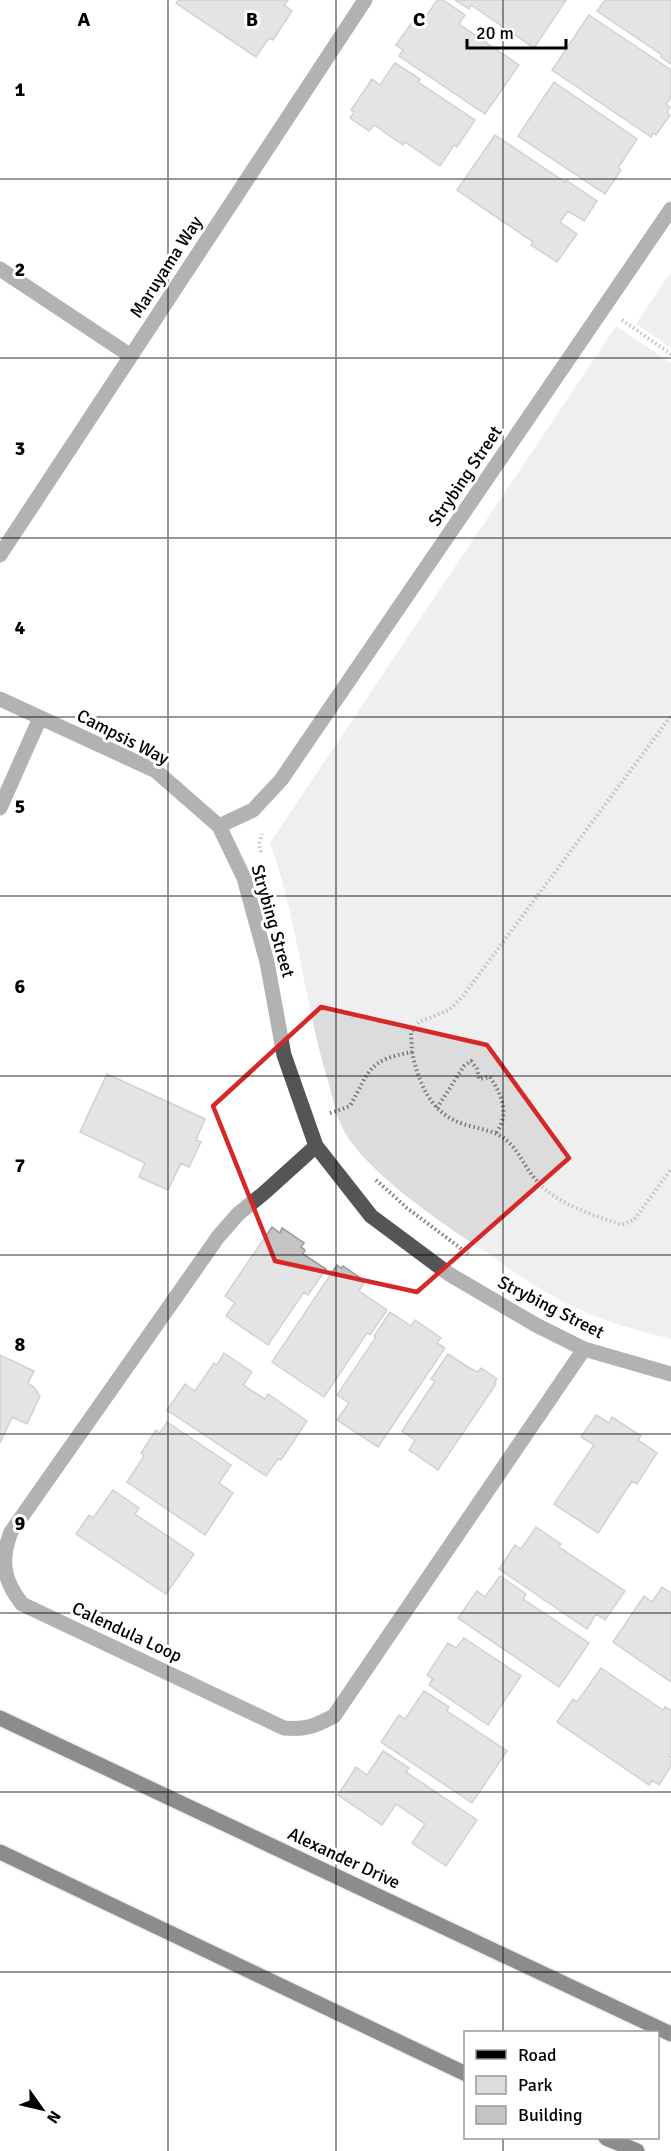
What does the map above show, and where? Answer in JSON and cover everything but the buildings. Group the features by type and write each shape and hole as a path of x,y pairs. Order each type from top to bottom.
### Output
{"main road":[{"name":"Alexander Drive","path":"0,1718 671,2034"},
{"path":"0,1852 464,2074"},
{"path":"608,2139 637,2151"}],"street":[{"name":"Maruyama Way","path":"0,555 365,0"},
{"name":"Strybing Street","path":"671,209 281,780 254,810 219,826 244,878 267,962 284,1055 316,1146 371,1216 449,1274 536,1325 584,1349 671,1374"},
{"path":"0,269 131,356"},
{"name":"Campsis Way","path":"0,699 156,771 219,826"},
{"path":"0,808 40,718"},
{"name":"Calendula Loop","path":"316,1146 238,1214 218,1237 11,1532 4,1547 3,1568 11,1590 21,1604 284,1728 303,1730 321,1723 334,1716 584,1349"}],"path":[{"path":"617,316 671,354"},
{"path":"671,716 463,996 449,1010 419,1022 411,1032 412,1052 417,1074 428,1098 436,1108 460,1124 496,1133 507,1141 536,1181 571,1206 621,1225 634,1220 671,1169"},
{"path":"262,855 259,844 264,827"},
{"path":"321,1115 350,1106 376,1063 390,1056 412,1052"},
{"path":"436,1108 464,1066 471,1061 477,1069 479,1079 490,1077 499,1091 505,1113 502,1126 496,1133"},
{"path":"373,1177 407,1208 476,1260"}],"highlighted area":[{"path":"321,1007 487,1045 569,1158 417,1292 275,1261 213,1106"}],"green space":[{"path":"671,272 671,348 636,324"},
{"path":"616,326 671,363 671,1339 596,1317 539,1288 449,1228 406,1195 366,1160 351,1142 335,1109 313,1022 288,902 270,843"}]}
